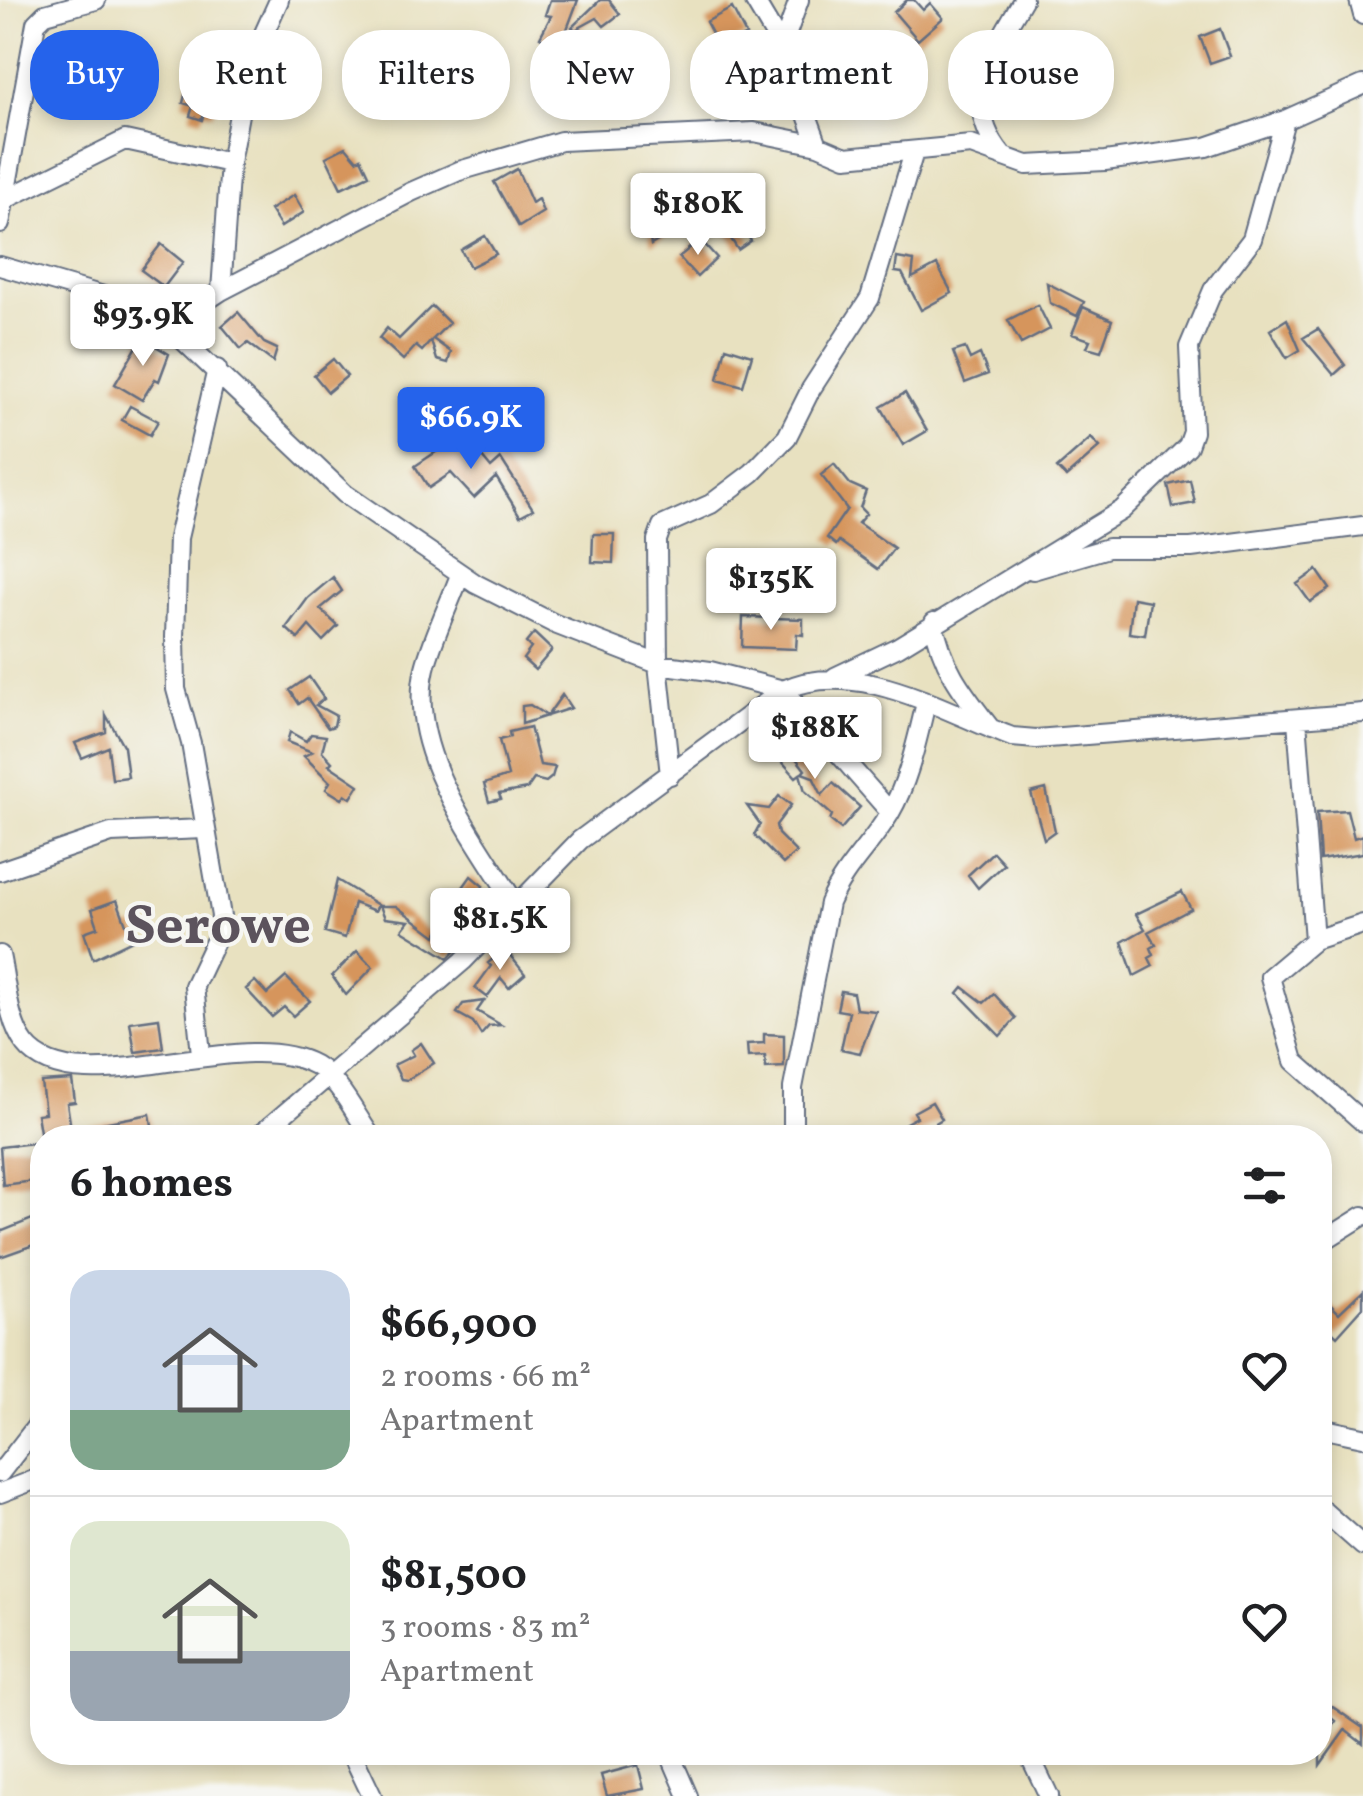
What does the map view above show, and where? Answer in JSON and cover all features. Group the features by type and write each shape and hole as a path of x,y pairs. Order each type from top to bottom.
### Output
{"street":[{"path":"0,224 8,198 36,24 46,14 96,0"},
{"path":"221,291 230,163 247,71 280,0"},
{"path":"754,0 772,30"},
{"path":"788,30 799,0"},
{"path":"1006,159 990,140 980,111 980,90 984,67 1023,0"},
{"path":"168,326 221,291 410,192 459,171 561,141 754,132 818,145 846,157 914,152 938,145 970,145 1028,165 1106,161 1206,148 1284,120 1358,87 1363,69"},
{"path":"809,120 818,145"},
{"path":"271,1125 464,961 580,840 783,690 833,678 898,647 1122,510 1188,446 1193,432 1188,358 1197,322 1213,290 1252,239 1284,120"},
{"path":"8,198 125,140 230,163"},
{"path":"670,775 658,664 655,564 662,526 710,504 752,472 787,437 811,389 870,298 914,152"},
{"path":"0,266 122,301 168,326 345,494 460,575 555,624 658,664 710,671 783,690 890,812"},
{"path":"202,1054 194,986 222,926 190,743 176,689 175,556 217,369"},
{"path":"1009,577 1108,548 1191,548 1363,526"},
{"path":"460,575 425,669 423,713 441,781 516,905"},
{"path":"934,622 938,651 952,678 992,729"},
{"path":"833,678 926,703 1012,737 1062,740 1363,713"},
{"path":"794,1125 793,1088 829,902 839,880 890,812 912,759 926,703"},
{"path":"1296,720 1314,940"},
{"path":"0,871 111,833 204,829"},
{"path":"1363,924 1314,940 1270,977 1280,1023 1294,1060 1363,1122"},
{"path":"0,956 18,1031 32,1050 45,1057 111,1069 153,1066 202,1054 254,1052 294,1058 327,1075 363,1125"},
{"path":"1332,1235 1363,1216"},
{"path":"1332,1431 1363,1437"},
{"path":"0,1474 30,1435"},
{"path":"0,1493 30,1482"},
{"path":"1332,1519 1363,1546"},
{"path":"358,1765 372,1796"},
{"path":"675,1765 688,1796"},
{"path":"1033,1765 1045,1793"}],"building":[{"path":"550,0 578,0 567,30 544,30 551,16 545,15"},
{"path":"600,0 609,0 620,14 604,26 597,18 575,30 572,27"},
{"path":"907,0 914,0 923,10 930,3 943,18 928,31 909,30 894,12"},
{"path":"732,8 743,30 710,30 706,22"},
{"path":"1220,29 1230,56 1210,63 1200,37"},
{"path":"346,147 357,160 361,158 369,175 341,188 326,157"},
{"path":"517,169 532,203 538,199 543,212 519,227 494,182"},
{"path":"294,195 304,212 281,227 270,210"},
{"path":"687,200 699,216 651,245 649,235 668,225 662,219"},
{"path":"734,214 751,241 738,250 721,223"},
{"path":"485,236 496,254 470,267 461,250"},
{"path":"700,239 717,258 697,277 679,257"},
{"path":"161,244 183,262 164,287 141,270"},
{"path":"897,258 914,261 912,278 937,265 952,293 921,310 902,273 895,272"},
{"path":"1047,283 1084,302 1077,316 1050,303"},
{"path":"1038,305 1050,329 1021,344 1008,320"},
{"path":"432,306 449,323 433,339 451,352 448,363 437,360 431,341 422,351 416,346 403,360 379,338 387,328 399,339"},
{"path":"1083,307 1112,320 1101,351 1087,347 1090,340 1072,334"},
{"path":"238,312 264,343 277,349 273,362 248,343 241,349 222,326"},
{"path":"1287,319 1300,350 1287,358 1270,330"},
{"path":"1318,329 1345,365 1334,375 1303,338"},
{"path":"142,338 169,354 159,381 155,379 142,400 115,384"},
{"path":"726,347 752,355 743,386 718,379"},
{"path":"965,348 970,359 980,354 988,374 965,383 953,352"},
{"path":"333,359 347,376 328,392 314,375"},
{"path":"905,393 927,431 903,445 881,407"},
{"path":"130,406 158,421 150,435 122,420"},
{"path":"463,434 491,468 501,459 533,509 520,516 496,477 474,498 451,473 429,488 415,466"},
{"path":"1091,438 1100,447 1066,477 1057,468"},
{"path":"834,464 850,484 866,491 860,508 866,514 858,523 894,548 878,569 839,541 836,545 827,538 847,509 821,475"},
{"path":"1190,480 1195,503 1173,507 1168,485"},
{"path":"593,534 614,534 613,563 592,562"},
{"path":"1317,570 1330,589 1310,602 1297,584"},
{"path":"333,577 342,591 320,609 338,626 323,641 309,626 298,639 286,628 308,598"},
{"path":"1133,598 1150,601 1145,635 1129,633"},
{"path":"743,617 803,619 803,635 797,634 796,649 742,647"},
{"path":"534,633 552,650 535,670 523,659 531,648 526,643"},
{"path":"309,677 324,699 316,705 336,716 334,726 328,728 307,698 299,704 290,690"},
{"path":"562,695 571,708 547,716"},
{"path":"530,705 547,716 522,724 522,706"},
{"path":"106,715 124,747 128,777 112,779 108,747 82,758 75,743 106,732"},
{"path":"530,727 540,765 555,767 552,777 546,782 534,779 527,789 499,794 501,799 489,802 484,784 508,776 499,740 510,737 509,732"},
{"path":"788,728 799,741 789,749 805,770 802,773 813,777 822,795 833,783 860,807 841,829 830,820 832,815 805,791 800,774 796,777 767,745"},
{"path":"290,732 306,741 311,734 326,736 322,751 332,762 329,765 359,785 351,798 345,794 342,799 326,789 330,782 304,756 312,752 287,742"},
{"path":"1046,789 1055,831 1044,839 1031,793"},
{"path":"779,796 791,805 776,825 778,834 796,852 783,864 754,835 760,824 747,806 769,809"},
{"path":"1347,810 1354,838 1363,835 1363,853 1320,860 1317,812"},
{"path":"993,852 1004,864 978,888 968,875"},
{"path":"471,876 483,886 444,941 456,950 448,958 402,930 409,921 385,918 380,906 396,906 436,936 451,914 440,905 448,895 454,900"},
{"path":"337,880 378,905 375,911 354,903 345,938 325,932"},
{"path":"1182,892 1191,909 1148,932 1156,945 1149,958 1153,966 1134,976 1122,942 1145,929 1136,914"},
{"path":"117,900 127,927 134,925 139,937 93,959 84,932 98,927 92,909"},
{"path":"505,949 525,974 509,988 501,978 487,997 475,988 491,966 488,963"},
{"path":"357,951 373,967 346,995 332,976"},
{"path":"286,977 310,1001 293,1016 284,1007 272,1017 246,989 255,981 267,994"},
{"path":"963,987 984,1003 994,994 1016,1018 1000,1036 958,993"},
{"path":"841,991 853,993 856,1009 876,1011 860,1053 841,1049 849,1012 837,1010"},
{"path":"484,1001 477,1011 501,1025 489,1026 481,1035 473,1022 457,1013 463,1004"},
{"path":"159,1018 163,1048 135,1052 130,1022"},
{"path":"764,1034 784,1035 784,1067 766,1068 765,1056 748,1057 747,1044 764,1043"},
{"path":"421,1043 434,1063 407,1080 401,1079 394,1065 414,1055 411,1050"},
{"path":"72,1080 75,1102 67,1103 70,1125 39,1125 37,1114 45,1113 41,1082"},
{"path":"932,1102 942,1119 932,1125 907,1125 917,1117 914,1112"},
{"path":"150,1114 152,1125 92,1125"},
{"path":"30,1143 30,1182 3,1185 0,1147"},
{"path":"30,1220 30,1246 0,1257 0,1232"},
{"path":"1363,1290 1363,1307 1337,1336 1332,1331 1332,1306 1339,1313"},
{"path":"1332,1706 1363,1728 1363,1744 1345,1730 1332,1748"},
{"path":"638,1765 644,1789 607,1796 601,1775"}],"district":[{"name":"Serowe","path":"218,924"}]}
